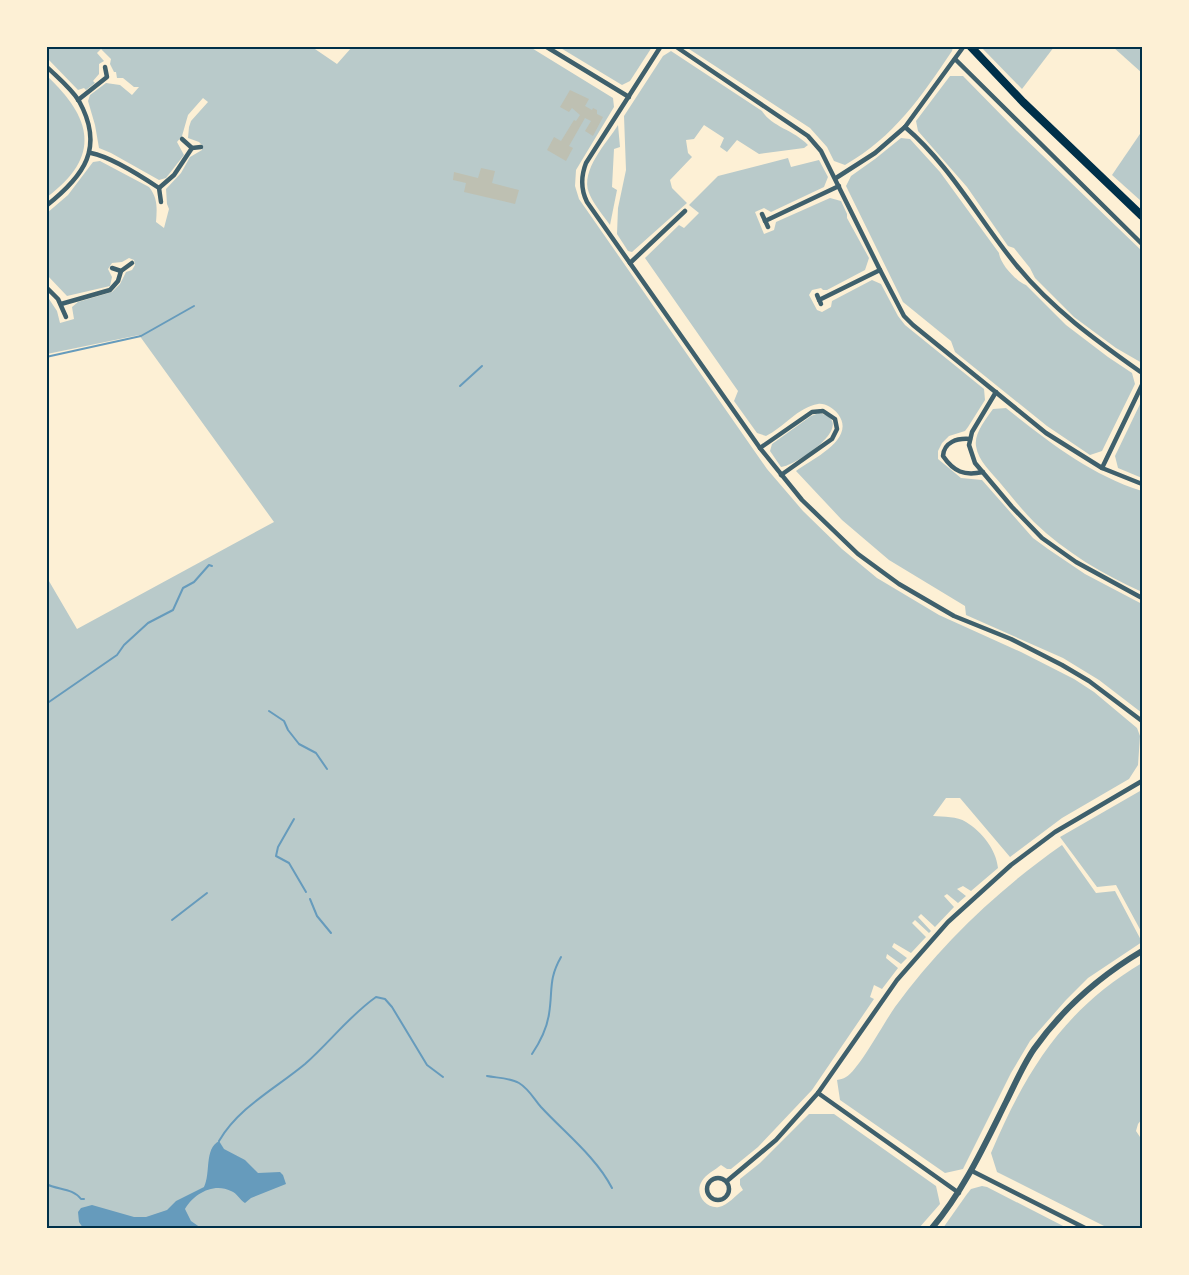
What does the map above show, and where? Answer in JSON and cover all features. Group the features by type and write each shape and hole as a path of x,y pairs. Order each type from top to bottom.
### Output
{"main road":[{"path":"970,46 1023,102 1141,213"}],"street":[{"path":"545,46 629,97"},
{"path":"661,46 586,163 582,179 586,202 760,448 802,500 858,554 885,575 954,616 1011,639 1062,665 1089,681 1143,721"},
{"path":"675,46 808,135 821,151 836,178 904,316 913,325 1046,433 1102,468 1143,484"},
{"path":"836,178 875,153 905,127 964,46"},
{"path":"955,59 1143,244"},
{"path":"46,66 78,100 90,132 91,153 76,177 46,206"},
{"path":"78,100 107,77 105,67"},
{"path":"905,127 933,154 962,190 988,230 1041,294 1074,325 1143,374"},
{"path":"182,139 192,148 201,147"},
{"path":"159,188 174,176 192,148"},
{"path":"91,153 102,155 159,188 161,202"},
{"path":"765,221 839,186"},
{"path":"630,263 685,211"},
{"path":"762,214 768,227"},
{"path":"62,304 110,290 118,281 122,271 132,263"},
{"path":"112,268 122,271"},
{"path":"819,300 880,270"},
{"path":"46,286 62,304 66,317"},
{"path":"1102,468 1143,385"},
{"path":"996,392 975,425 970,439 970,451 982,472 1042,538 1076,562 1143,598"},
{"path":"760,448 812,412 823,411 835,419 837,429 832,439 781,475"},
{"path":"970,439 961,438 948,445 943,456 963,473 969,475 982,472"},
{"path":"727,1181 776,1140 818,1093 897,980 948,922 1011,865 1055,832 1143,781"},
{"path":"933,1228 972,1171 1017,1080 1039,1043 1058,1019 1092,985 1143,951"},
{"path":"818,1093 958,1193"},
{"path":"972,1171 1085,1228"},
{"path":"718,1177 727,1181 730,1189 726,1197 716,1200 709,1196 708,1182 718,1177"}],"shaded area":[{"path":"652,46 630,81 622,85 559,47"},
{"path":"953,46 941,68 905,115 878,142 845,165 834,161 827,147 810,128 686,47"},
{"path":"47,47 312,47 337,64 352,47 530,47 613,98 614,107 576,170 575,186 579,199 767,469 803,511 842,549 877,578 939,615 1074,679 1094,692 1137,728 1140,736 1138,765 1129,779 1062,818 1010,857 960,798 946,798 933,816 959,819 972,826 991,848 998,868 971,891 963,886 957,889 966,896 958,903 947,894 944,896 954,907 935,927 921,914 918,917 931,931 929,933 915,920 912,923 926,937 911,953 894,943 892,947 907,958 901,964 887,954 886,958 898,968 882,989 874,985 870,997 874,999 812,1090 758,1147 731,1169 721,1165 706,1176 699,1190 705,1203 714,1207 726,1204 743,1190 740,1179 760,1163 809,1114 834,1114 936,1186 940,1204 919,1228 47,1228 46,576 77,629 274,522 139,335 47,354 47,296 57,311 60,323 74,319 72,307 78,302 112,292 120,284 126,272 132,270 135,265 134,260 129,258 122,262 112,263 108,269 112,277 110,286 67,296 47,275 47,213 68,195 93,162 100,161 149,187 157,208 156,222 164,228 169,209 166,189 181,173 190,157 202,150 199,142 188,138 189,127 191,121 208,102 203,98 188,115 182,136 177,142 184,155 166,178 159,180 99,148 88,101 90,95 106,83 120,85 132,95 139,87 134,87 123,78 117,78 110,64 111,59 101,49 97,53 104,61 99,64 99,74 93,81 95,83 86,90 84,88 78,90 47,58"},
{"path":"981,47 1054,47 1022,89"},
{"path":"1113,47 1142,47 1142,73"},
{"path":"671,51 762,111 771,121 808,145 804,148 759,154 737,140 727,152 720,147 724,138 704,125 694,139 686,140 688,153 692,157 670,180 672,188 687,203 632,252 628,251 617,234 618,208 626,170 624,116 663,56"},
{"path":"46,75 73,106 81,122 84,137 83,152 77,167 65,182 47,197"},
{"path":"950,76 963,76 1142,251 1142,363 1116,348 1074,317 1035,278 1014,248 1008,246 967,187 918,131 916,121"},
{"path":"618,125 620,147 614,149 612,187 617,190 610,225 593,202 587,184 591,166"},
{"path":"1142,131 1142,201 1141,201 1112,175"},
{"path":"901,138 910,139 940,172 1013,276 1026,285 1066,325 1132,373 1135,384 1102,451 1090,455 1047,426 955,352 951,341 903,302 846,186 851,176"},
{"path":"788,158 791,167 819,160 828,177 824,187 771,212 764,208 755,212 764,234 774,230 776,222 830,198 841,201 847,218 869,258 865,270 827,290 821,288 812,290 809,295 817,310 822,312 831,307 832,301 872,280 881,284 905,325 984,389 985,400 968,427 965,431 949,436 942,443 938,451 938,459 961,478 982,480 1033,538 1048,549 1085,574 1142,604 1142,713 1099,680 1063,658 966,615 965,606 889,560 842,520 796,471 830,447 842,432 842,423 838,414 829,406 818,404 804,409 766,436 757,433 734,401 738,391 645,258 679,225 684,228 699,213 689,205 718,176"},
{"path":"1142,400 1142,478 1118,468 1115,456"},
{"path":"1006,408 1070,456 1104,476 1142,491 1142,592 1099,570 1046,533 986,467 977,451 977,436 993,409"},
{"path":"819,413 830,418 833,426 829,434 799,460 781,467 770,451 772,444 811,416"},
{"path":"1140,791 1142,795 1142,933 1116,885 1097,887 1060,837"},
{"path":"1062,845 1096,893 1115,891 1142,942 1088,978 1030,1041 1011,1073 963,1169 945,1173 840,1100 837,1080 846,1077 857,1066 895,1007 951,940 993,899"},
{"path":"1142,963 1142,1119 1136,1131 1142,1140 1142,1228 1108,1228 997,1172 991,1153 1018,1095 1050,1045 1090,1001 1114,981"},
{"path":"982,1186 1067,1228 943,1228 971,1189"}],"water":[{"path":"219,1141 224,1149 245,1160 258,1173 280,1172 286,1184 251,1198 245,1203 235,1193 224,1189 211,1189 199,1194 185,1209 191,1221 201,1228 83,1228 79,1222 78,1212 81,1208 92,1205 134,1217 146,1217 167,1210 176,1201 204,1187 211,1150"}],"building":[{"path":"570,90 589,99 585,106 597,110 597,114 603,117 593,136 585,131 591,121 585,118 569,146 573,148 566,161 547,150 554,137 561,141 574,120 576,121 580,115 572,108 569,112 560,107"},
{"path":"481,168 495,171 492,183 519,190 515,204 464,192 466,183 453,180 454,172 478,178"}],"waterway":[{"path":"46,357 141,336 194,306"},
{"path":"460,386 482,366"},
{"path":"46,704 117,655 124,645 148,623 173,610 183,588 194,582 209,565 212,566"},
{"path":"269,711 284,721 299,744 316,753 327,769"},
{"path":"294,819 278,847 276,856 289,863 306,892"},
{"path":"172,920 207,893"},
{"path":"310,899 317,916 331,933"},
{"path":"532,1054 547,1024 553,979 561,957"},
{"path":"219,1141 247,1108 305,1064 357,1012 376,997 385,999 392,1007 427,1065 443,1077"},
{"path":"487,1076 512,1080 526,1088 541,1107 598,1166 612,1188"},
{"path":"46,1184 70,1191 84,1199"}]}
